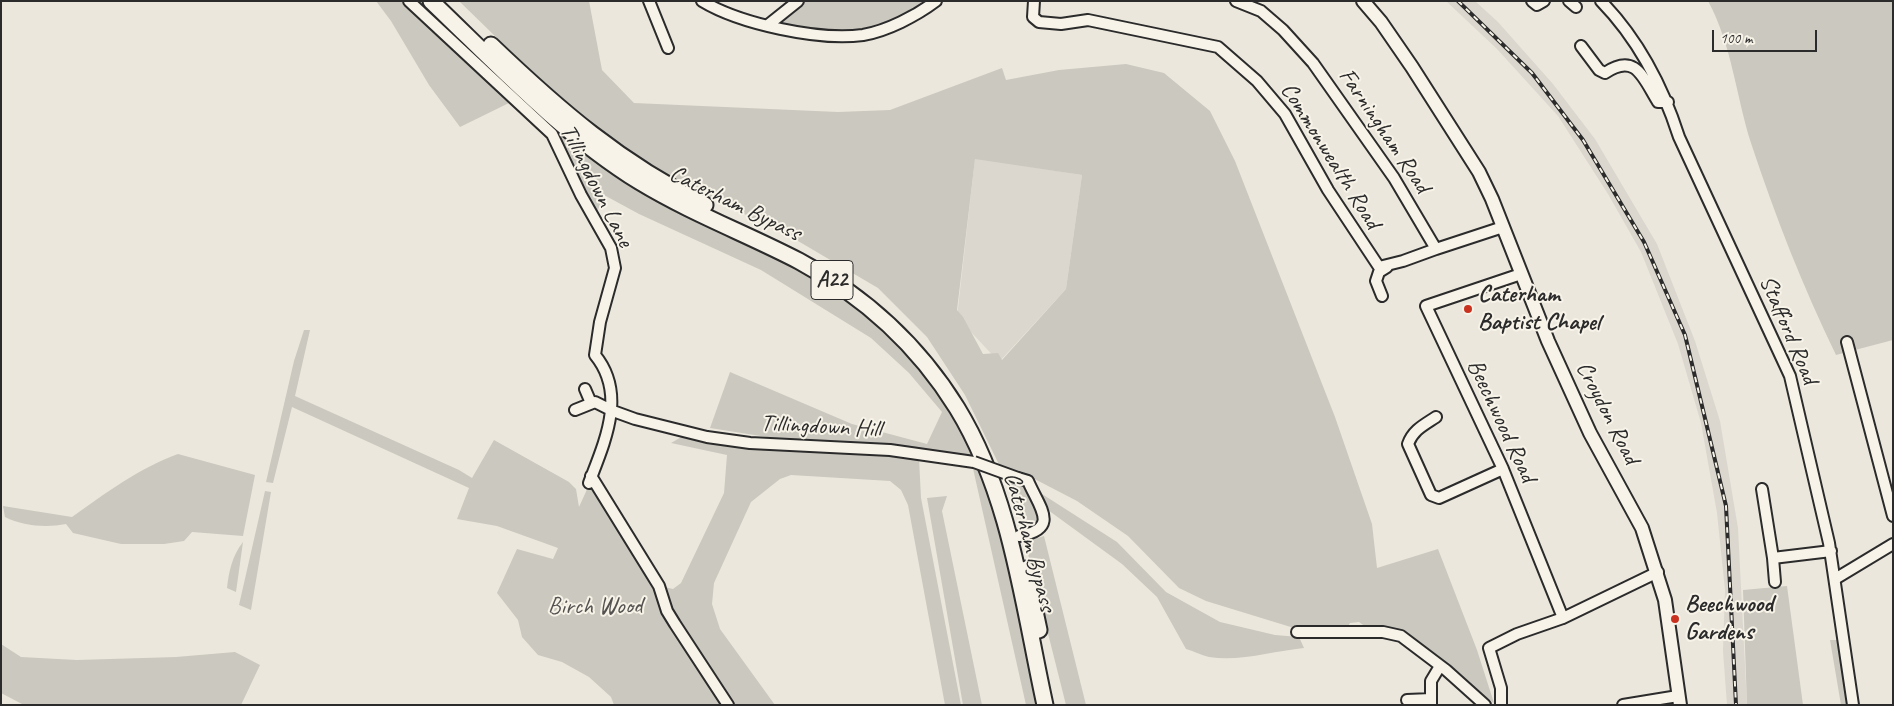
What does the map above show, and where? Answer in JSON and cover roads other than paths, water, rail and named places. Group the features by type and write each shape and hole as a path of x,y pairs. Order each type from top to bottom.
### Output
{"highway":[{"name":"Caterham Bypass","path":"431,1 525,92 569,132 600,156 679,204 798,261 834,281 869,306 904,339 942,385 958,410 992,482 1007,530 1045,705"},
{"name":"Caterham Bypass","path":"445,1 559,109 609,149 645,173 691,198 794,248 863,289 897,318 939,365 974,419 1000,477 1018,536 1055,705"}],"main road":[{"name":"Croydon Road","path":"1363,1 1391,37 1460,141 1492,199 1521,274 1590,434 1642,528 1658,572 1665,600 1679,700"}],"street":[{"name":"Tillingdown Lane","path":"409,1 552,134 581,194 611,248 615,268 600,322 595,355 604,365 611,380 613,411"},
{"path":"649,1 668,48"},
{"path":"702,1 721,12 768,25 805,32 863,35 923,11 936,1"},
{"path":"768,25 798,1"},
{"name":"Commonwealth Road","path":"1034,1 1033,17 1039,22 1061,24 1088,20 1202,42 1218,47 1257,81 1285,114 1361,243 1379,267 1388,266"},
{"name":"Farningham Road","path":"1236,1 1261,11 1283,30 1313,63 1394,178 1436,249"},
{"path":"1532,1 1537,5 1544,1"},
{"name":"Stafford Road","path":"1601,1 1619,20 1647,62 1668,102 1679,137 1790,376 1831,551 1853,705"},
{"path":"1581,46 1599,70 1605,73 1616,66 1628,64 1638,69 1658,102 1668,102"},
{"path":"1382,296 1376,281 1379,272 1388,266 1503,227"},
{"name":"Beechwood Road","path":"1521,274 1426,306 1503,469 1563,618"},
{"path":"1847,342 1893,516"},
{"path":"575,410 591,404 585,389"},
{"name":"Tillingdown Hill","path":"591,404 595,402 635,419 707,437 750,443 890,450 974,462 1023,480 1043,512 1043,527 1030,534 1018,536"},
{"path":"613,411 590,480 659,586 667,611 728,705"},
{"path":"1436,417 1418,429 1411,436 1408,444 1431,495 1439,498 1503,469"},
{"path":"1762,489 1775,582"},
{"path":"1835,578 1893,544"},
{"path":"1773,558 1831,551"},
{"path":"1501,705 1501,688 1489,648 1517,634 1563,618 1658,572"},
{"path":"1297,632 1382,632 1400,636 1440,666 1485,705"},
{"path":"1407,700 1431,702 1430,681 1440,666"},
{"path":"1623,705 1679,700"}],"railway":[{"path":"1458,1 1532,73 1583,140 1644,242 1685,335 1726,506 1736,705"}],"place":[{"name":"Caterham Baptist Chapel","path":"1468,309"},
{"name":"Beechwood Gardens","path":"1675,619"}],"park label":[{"name":"Birch Wood","path":"595,607"}]}
